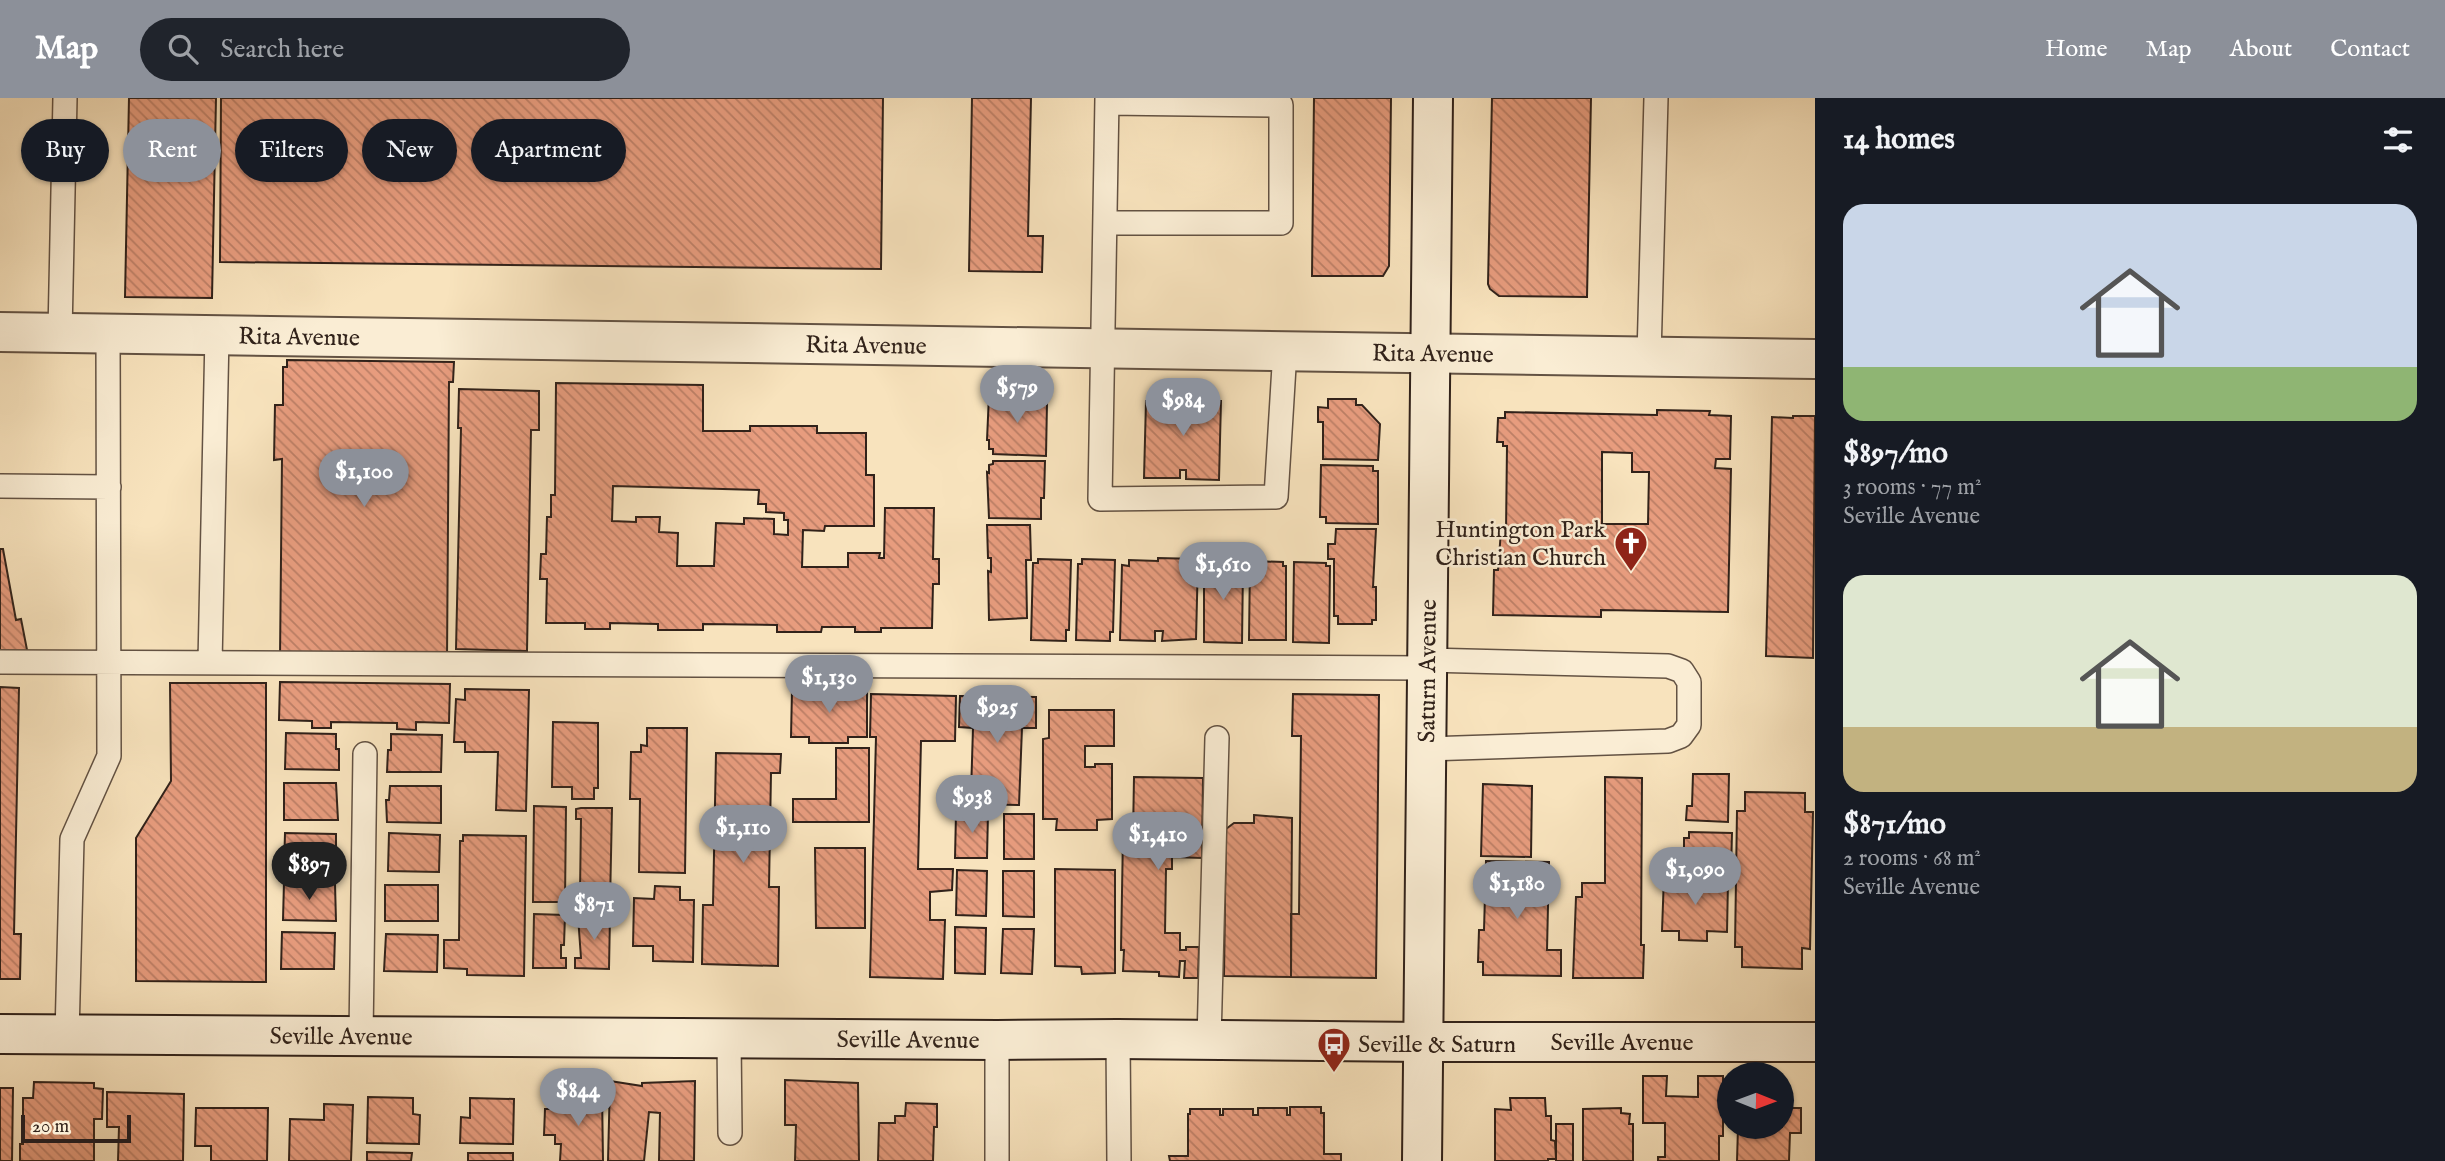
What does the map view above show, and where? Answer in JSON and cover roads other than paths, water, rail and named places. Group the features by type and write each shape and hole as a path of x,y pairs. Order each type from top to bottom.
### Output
{"street":[{"name":"Saturn Avenue","path":"1422,1161 1433,98"},
{"name":"Rita Avenue","path":"0,332 1815,359"},
{"name":"Seville Avenue","path":"0,1034 1815,1042"}],"lane":[{"path":"60,333 65,98"},
{"path":"1649,356 1657,98"},
{"path":"1105,223 1281,223 1281,105 1107,101 1100,499 1276,497 1285,350"},
{"path":"67,1035 72,839 109,756 107,334"},
{"path":"210,663 217,335"},
{"path":"0,486 108,487"},
{"path":"0,662 1668,666 1682,671 1689,682 1689,725 1681,736 1674,739 1427,749"},
{"path":"1209,1040 1217,738"},
{"path":"361,1036 365,754"},
{"path":"729,1038 730,1133"},
{"path":"1118,1038 1119,1161"},
{"path":"997,1040 997,1161"}],"place":[{"name":"Huntington Park Christian Church","path":"1631,573"},
{"name":"Seville & Saturn","path":"1334,1074"}]}
